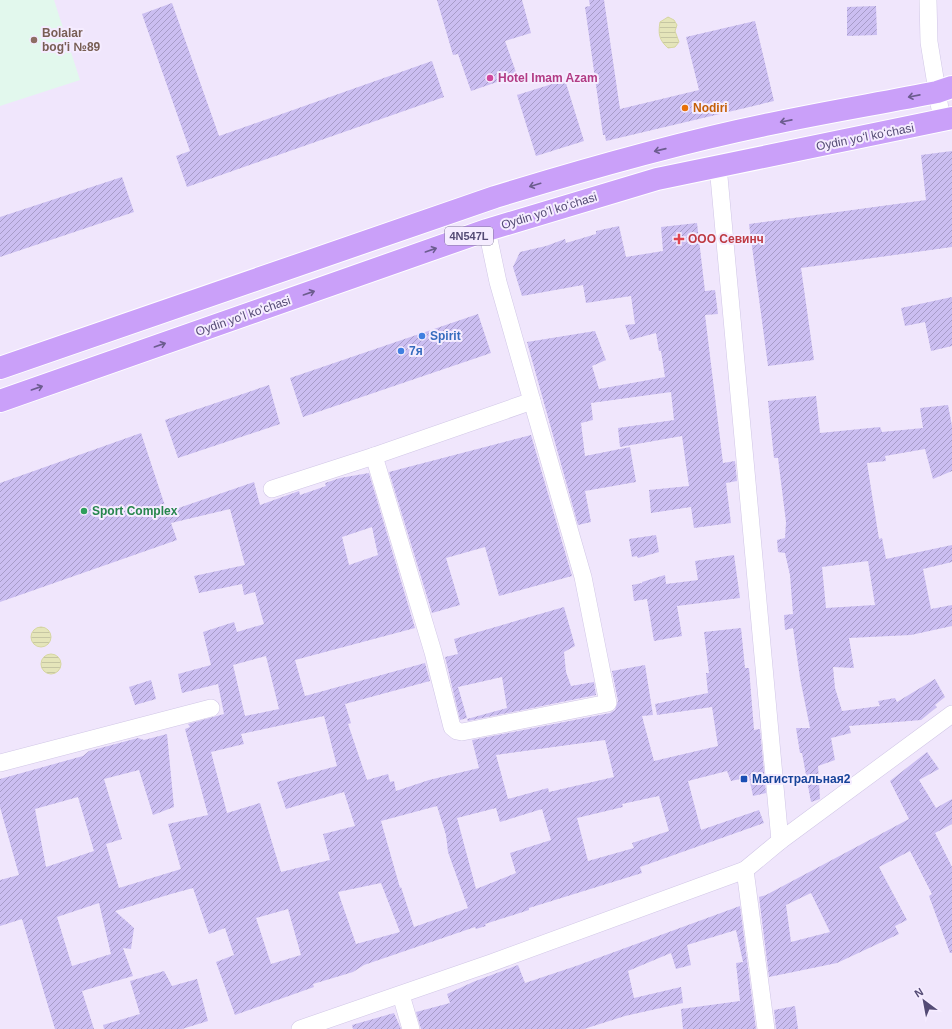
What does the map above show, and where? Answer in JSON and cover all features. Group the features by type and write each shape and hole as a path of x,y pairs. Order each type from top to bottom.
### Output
{"main road":[{"name":"4N547L","path":"0,368 488,200 563,176 632,157 770,124 945,90"},
{"name":"Oydin yoʻl koʻchasi","path":"0,401 487,230 650,181 947,120"}],"street":[{"path":"928,0 929,42 945,90 947,120"},
{"path":"718,166 780,841"},
{"path":"374,456 433,652 452,727 456,731 462,732 608,703 583,577 498,282 487,230"},
{"path":"272,489 374,456 532,401"},
{"path":"0,763 211,708"},
{"path":"300,1029 402,995 745,870 780,841 952,714"},
{"path":"745,870 766,1029"},
{"path":"402,995 411,1029"}],"shaded area":[{"name":"Bolalar bog'i №89","path":"0,0 54,0 80,80 0,106"},
{"path":"668,17 674,20 677,25 675,31 679,42 675,47 668,48 661,39 659,30 660,22"},
{"path":"41,627 48,630 51,637 48,644 41,647 34,644 31,637 34,630"},
{"path":"47,654 55,654 61,660 61,668 55,674 47,674 41,668 41,660"}],"building":[{"path":"437,0 522,0 531,33 505,41 517,75 471,91 458,54 453,55"},
{"path":"589,0 604,0 620,109 699,90 686,37 755,21 774,101 606,141 605,135 603,135 585,7 590,6"},
{"path":"172,3 219,136 432,61 444,97 187,187 176,156 190,151 142,14"},
{"path":"876,6 877,35 847,36 847,7"},
{"path":"565,80 584,141 536,156 517,95"},
{"path":"952,151 952,247 801,268 814,360 768,366 749,224 926,200 921,155"},
{"path":"122,177 134,212 0,257 0,217"},
{"path":"697,223 705,291 715,290 718,314 705,315 723,463 735,461 737,481 726,483 731,523 694,528 691,507 651,513 649,490 689,486 682,436 620,447 618,428 674,420 671,392 591,403 593,420 581,423 585,456 630,447 636,482 585,491 591,522 578,525 527,342 595,331 606,360 592,366 599,389 665,377 661,351 659,351 656,333 630,340 625,325 635,324 631,296 586,303 583,285 522,296 513,267 520,252 546,246 565,239 566,243 596,234 596,231 619,226 626,257 663,251 661,227"},
{"path":"952,297 952,346 931,351 925,322 905,326 901,308"},
{"path":"478,314 491,353 303,417 290,378"},
{"path":"269,385 280,424 178,458 165,420"},
{"path":"816,396 820,433 880,427 882,432 923,428 920,408 948,405 952,426 952,471 933,479 925,449 885,456 886,461 867,463 879,539 882,538 886,559 952,545 952,562 923,569 931,609 952,605 952,626 911,635 849,638 854,668 833,667 835,688 842,711 880,706 878,701 895,698 897,702 935,679 945,697 935,705 937,707 921,720 849,726 851,733 831,738 835,760 818,766 820,799 811,802 796,728 810,728 800,678 793,628 785,630 784,615 793,614 790,575 785,553 778,552 777,540 785,538 786,522 778,458 774,458 768,401","holes":["868,561 875,605 826,608 822,567"]},
{"path":"141,433 167,512 254,482 260,505 299,491 300,495 326,486 325,483 340,478 369,473 415,628 295,660 305,696 425,663 430,681 345,704 351,723 348,724 367,780 388,774 390,782 394,781 396,791 429,780 479,768 472,740 610,713 615,710 618,701 612,671 645,665 653,715 642,716 654,761 718,746 712,707 657,715 655,704 708,693 706,673 709,673 704,632 741,628 745,668 749,668 754,730 760,729 766,793 753,796 749,777 731,781 727,771 688,781 701,830 759,810 764,823 640,867 642,873 529,908 529,910 485,924 486,926 476,929 475,927 364,965 353,972 313,984 314,987 235,1015 216,962 234,955 225,928 209,934 193,888 171,894 115,911 134,928 131,949 123,948 133,976 82,991 94,1029 55,1029 22,919 0,926 0,880 19,875 0,807 0,779 83,756 89,751 138,738 144,740 167,734 174,807 153,815 139,770 104,779 122,839 106,844 119,888 181,869 168,824 208,815 185,729 190,727 188,724 224,714 218,684 182,693 178,674 211,665 203,632 234,622 237,632 264,624 255,592 244,595 242,584 199,593 194,576 245,565 230,509 171,523 177,540 0,602 0,483","holes":["372,527 378,555 349,565 342,537","266,656 279,709 245,716 233,665","324,716 337,766 277,782 286,809 344,792 355,826 323,834 330,860 281,872 260,803 227,813 211,752 244,744 241,734","605,740 614,777 549,792 548,788 508,799 496,755","659,796 669,831 632,843 634,848 588,861 577,818 623,807 622,804","78,797 94,851 46,867 35,809","437,806 446,835 448,852 468,908 414,927 401,887 400,888 381,821","496,808 500,822 542,809 551,840 510,853 516,873 476,889 457,818","381,883 400,932 356,944 338,892","99,903 111,954 72,966 57,917","288,909 301,955 271,964 256,918"]},
{"path":"531,435 572,576 499,596 485,547 446,558 460,605 432,613 389,472"},
{"path":"656,535 659,552 638,558 637,556 632,557 629,539"},
{"path":"734,555 740,598 677,606 682,636 654,641 647,599 634,601 632,585 665,575 666,584 698,580 695,561"},
{"path":"564,607 575,646 564,652 566,672 571,686 594,682 596,695 468,721 467,719 507,708 502,677 458,687 467,718 460,720 445,657 458,654 454,639"},
{"path":"151,680 156,699 135,705 129,687"},
{"path":"927,752 939,769 919,780 936,808 952,799 952,824 935,833 952,867 952,953 950,953 929,896 932,894 910,851 879,867 907,920 895,926 899,934 837,963 769,977 759,897 766,895 909,819 890,781","holes":["811,893 830,932 791,942 786,905"]},
{"path":"740,906 756,1029 683,1029 681,1009 740,1001 736,963 743,962 736,930 687,945 691,965 676,969 671,953 628,971 634,998 681,987 683,1003 625,1016 584,1029 421,1029 416,1012 450,1003 447,994 473,982 518,965 525,983"},
{"path":"164,971 172,986 197,979 208,1021 182,1029 104,1029 103,1025 140,1014 130,981"},
{"path":"795,1006 798,1029 776,1029 774,1010"},
{"path":"394,1013 401,1029 353,1029 352,1025"}],"place":[{"name":"Bolalar bog'i №89","path":"34,40"},
{"name":"Hotel Imam Azam","path":"490,78"},
{"name":"Nodiri","path":"685,108"},
{"name":"ООО Севинч","path":"679,239"},
{"name":"Spirit","path":"422,336"},
{"name":"7я","path":"401,351"},
{"name":"Sport Complex","path":"84,511"},
{"name":"Магистральная2","path":"744,779"}]}
